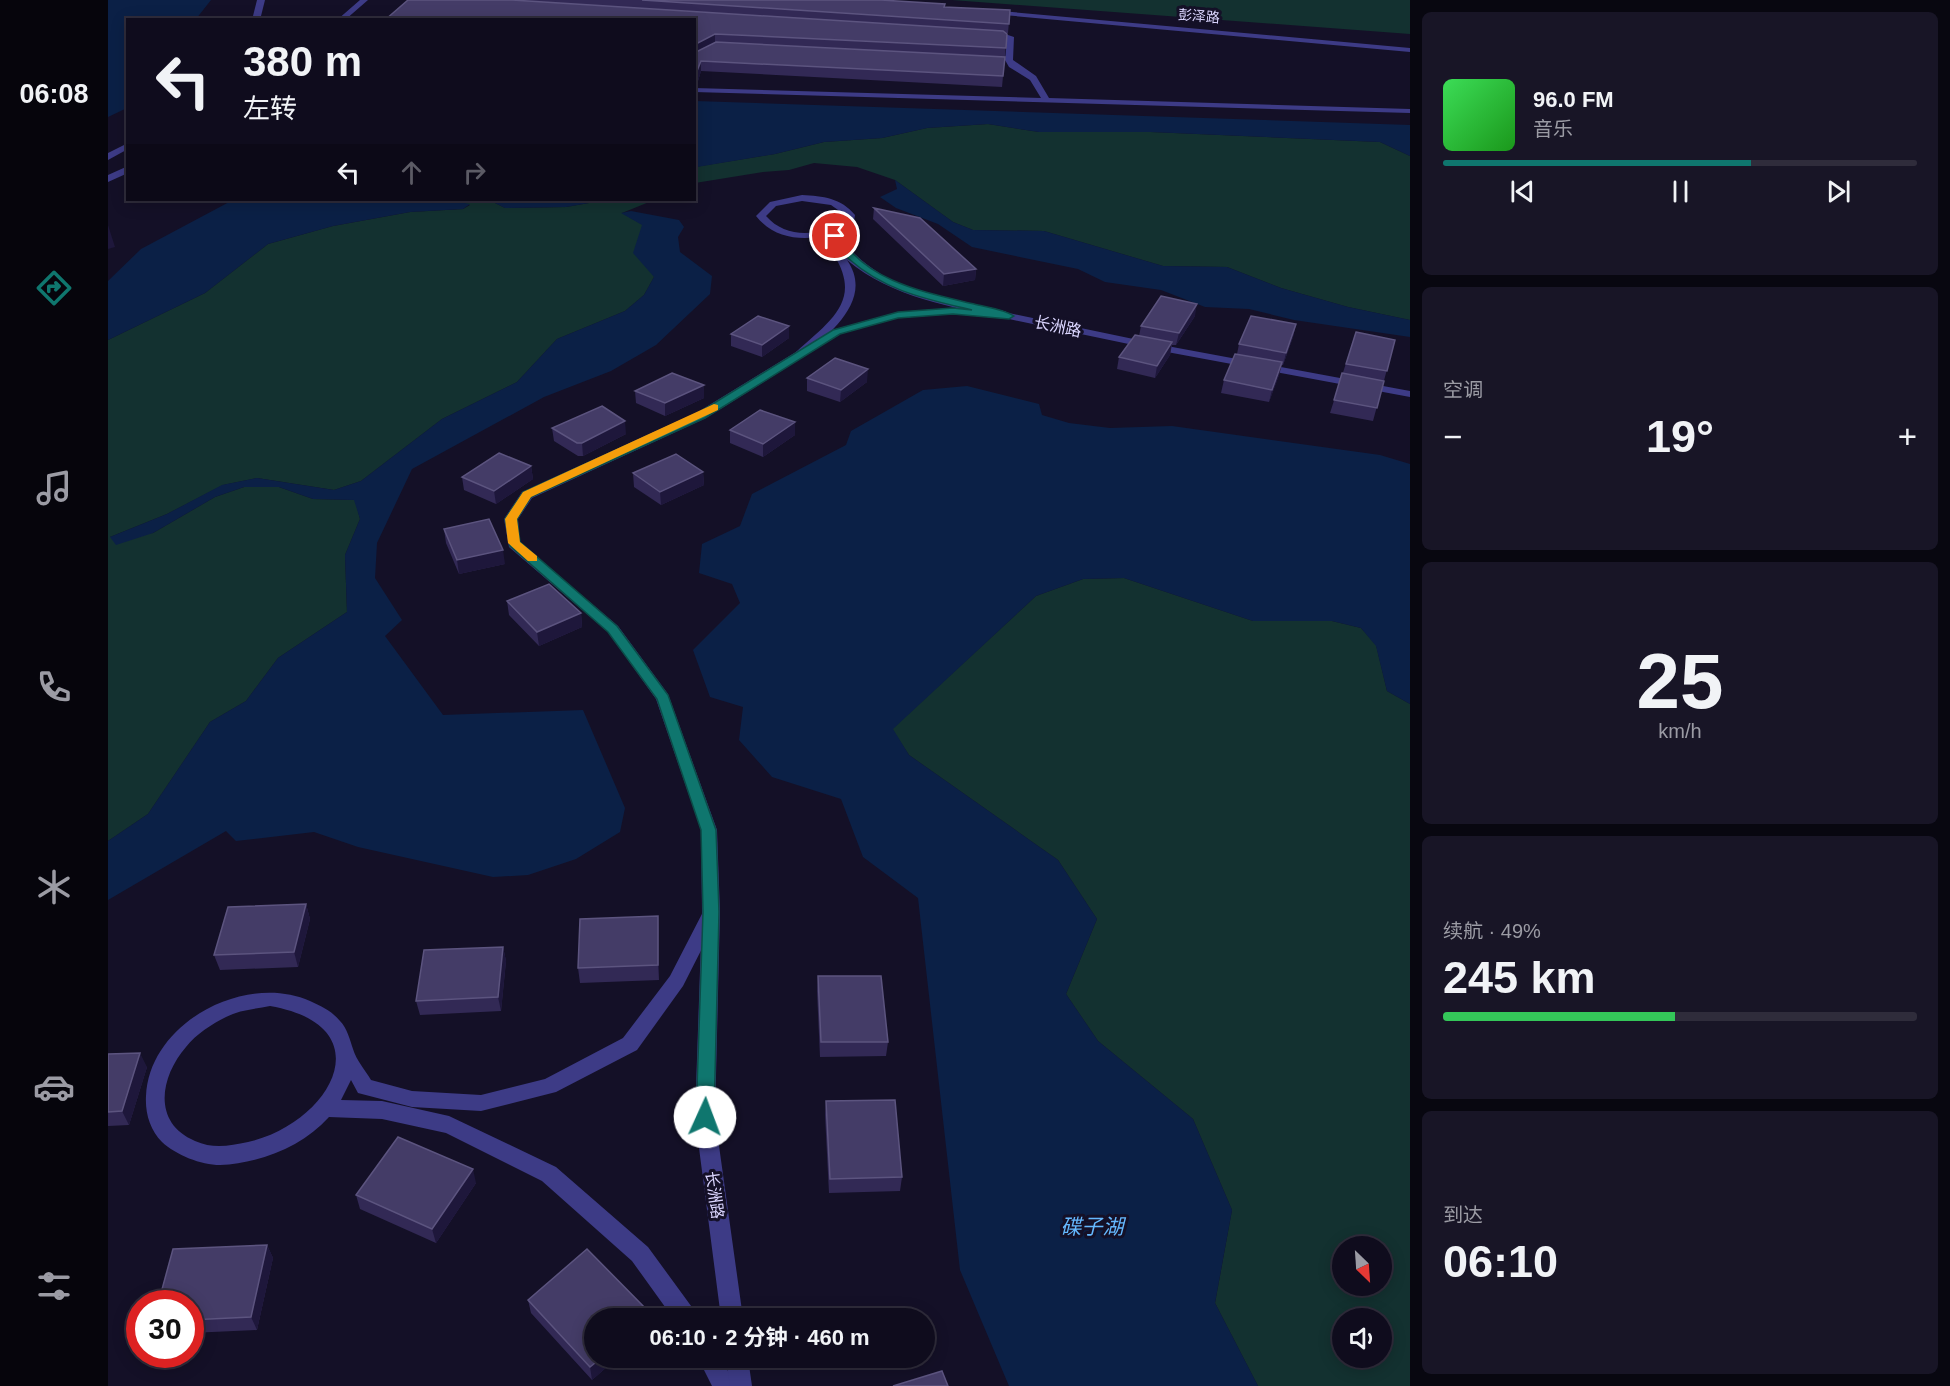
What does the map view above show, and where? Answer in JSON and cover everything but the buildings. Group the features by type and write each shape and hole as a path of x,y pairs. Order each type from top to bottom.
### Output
{"street":[{"path":"256,18 261,0"},
{"path":"342,18 364,0"},
{"name":"彭泽路","path":"979,11 1410,50"},
{"path":"980,33 1005,36 1011,39 1011,63 1018,71 1033,78 1046,100"},
{"path":"999,62 1011,63"},
{"path":"696,90 1410,111"},
{"path":"108,157 126,146"},
{"path":"108,179 126,170"},
{"path":"800,354 838,318 852,297 853,279 848,264 835,249 822,239 789,233 767,225 762,212 768,206 783,200 822,199 843,206 850,215 849,221 839,228 804,235"},
{"path":"839,228 835,236 840,246 867,271 886,282 911,292 1009,316"},
{"name":"长洲路","path":"731,1308 705,1117 711,912 709,830 663,698 613,629 514,543 511,519 527,495 702,415 836,332 898,315 953,311 1009,316 1167,349 1410,394"},
{"path":"345,1053 342,1080 325,1108 309,1125 279,1144 229,1156 200,1153 174,1140 164,1129 154,1106 161,1066 181,1039 218,1012 238,1005 279,1000 315,1009 333,1025 364,1087 412,1099 481,1103 549,1086 630,1044 677,981 711,912"},
{"path":"325,1108 382,1110 449,1125 549,1174 640,1254 679,1308"},
{"path":"715,1368 725,1386"},
{"path":"738,1368 741,1386"}],"green space":[{"path":"952,0 1410,0 1410,34"},
{"path":"988,124 1039,132 1151,132 1380,142 1410,156 1410,320 1348,307 1281,288 1227,267 1163,266 1044,231 973,230 953,222 895,180 857,167 814,163 789,170 696,183 696,167 775,154 824,142 882,138 927,128"},
{"path":"452,201 491,201 505,208 566,207 600,201 652,201 622,213 643,225 654,277 644,295 625,311 557,339 517,382 442,419 361,481 334,490 257,478 223,485 167,514 110,537 153,533 215,497 244,487 279,487 313,499 355,500 360,519 345,555 347,612 278,658 246,701 210,722 148,814 108,841 108,340 205,293 268,244 333,226 410,212 463,209 470,205"},
{"path":"1124,578 1253,621 1332,621 1361,628 1376,645 1387,691 1410,704 1410,1386 1258,1386 1215,1303 1232,1210 1193,1119 1098,1041 1066,994 1097,919 1058,860 909,755 892,729 1036,596 1083,579"}],"water":[{"path":"108,0 211,0 197,18 126,18 126,108 108,117"},
{"path":"696,101 1410,125 1410,156 1380,142 1151,132 1039,132 988,124 927,128 882,138 824,142 775,154 697,167"},
{"path":"895,180 953,222 973,230 1044,231 1163,266 1227,267 1281,288 1348,307 1410,320 1410,337 1294,320 1249,309 1205,307 1161,290 1105,282 1078,269 972,247 938,224 896,208 880,197 897,189"},
{"path":"231,201 453,201 470,204 463,209 410,212 333,226 268,244 205,293 108,340 108,281 141,249"},
{"path":"491,201 600,201 566,207 505,208"},
{"path":"631,211 679,220 684,227 678,237 680,252 712,276 710,294 656,345 611,371 544,397 412,469 377,543 375,578 402,620 385,636 443,715 583,710 625,808 620,832 576,859 528,875 493,877 358,847 314,832 236,841 226,831 108,900 108,841 148,814 210,722 246,701 278,658 347,612 345,555 360,519 354,500 313,499 279,487 244,487 215,497 153,533 116,545 110,537 167,514 222,485 257,478 334,490 361,481 442,419 517,382 557,339 625,311 644,295 654,277 633,253 642,225 621,213"},
{"name":"碟子湖","path":"967,386 1039,404 1042,415 1069,423 1110,428 1172,426 1380,455 1410,464 1410,704 1387,691 1376,646 1361,628 1332,621 1253,621 1124,578 1083,579 1036,596 893,729 909,755 1058,860 1097,919 1066,994 1098,1041 1193,1119 1232,1210 1215,1303 1258,1386 1009,1386 960,1270 918,898 863,857 841,799 772,777 739,740 743,707 710,697 693,650 740,603 732,584 699,573 702,544 740,526 752,494 846,445 851,431 923,390"}],"slow traffic":[{"path":"532,559 514,543 511,519 527,495 702,415 714,407"}],"route":[{"path":"705,1117 711,912 709,830 663,698 613,629 514,543 511,519 527,495 702,415 836,332 898,315 953,311 1009,316 911,292 886,282 867,271 840,246 835,236"}]}
